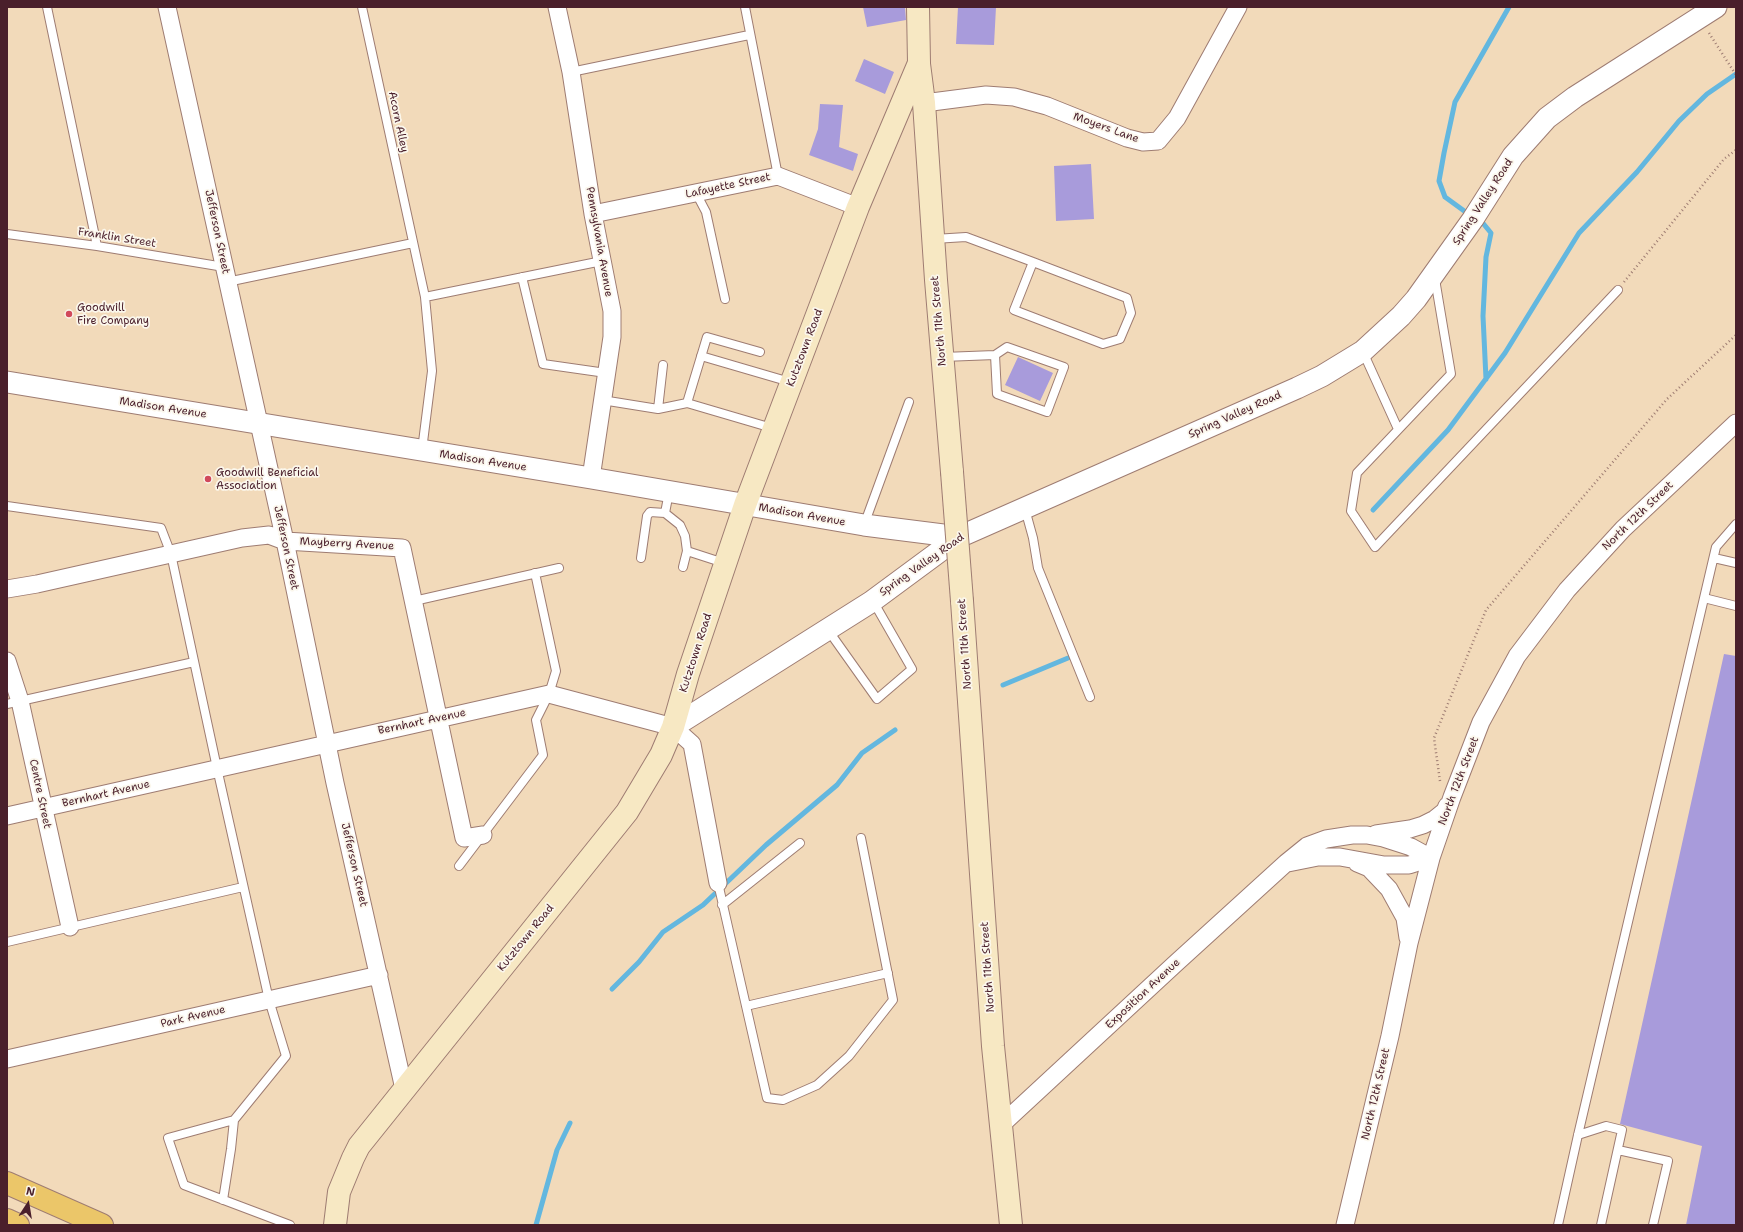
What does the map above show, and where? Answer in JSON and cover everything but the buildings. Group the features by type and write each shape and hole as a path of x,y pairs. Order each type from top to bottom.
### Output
{"highway":[{"path":"7,1183 102,1225"},
{"path":"7,1220 18,1225"},
{"path":"7,1223 13,1225"}],"main road":[{"name":"Kutztown Road","path":"335,1225 339,1192 352,1158 359,1146 627,812 661,755 673,726 688,674 745,505 858,207 919,63 918,7"},
{"name":"North 11th Street","path":"919,63 924,103 942,357 962,601 993,1046 1011,1225"}],"street":[{"name":"Jefferson Street","path":"168,7 260,424 327,743 404,1089"},
{"name":"Pennsylvania Avenue","path":"557,7 571,72 593,214 612,311 612,337 591,478"},
{"name":"Moyers Lane","path":"924,103 986,95 1014,97 1047,106 1128,138 1143,142 1158,141 1177,118 1238,7"},
{"name":"Spring Valley Road","path":"673,726 872,601 959,537 1297,388 1322,376 1363,351 1401,316 1434,276 1474,219 1513,156 1547,118 1575,96 1702,11"},
{"name":"Lafayette Street","path":"593,214 778,176 858,207"},
{"name":"Madison Avenue","path":"7,382 422,452 591,478 864,525 959,537"},
{"name":"North 12th Street","path":"1345,1225 1390,1036 1409,943 1431,858 1452,797 1481,722 1517,656 1567,590 1609,544 1736,423"},
{"name":"Mayberry Avenue","path":"7,589 269,535 285,541 402,548 464,838 482,835"},
{"name":"Centre Street","path":"7,661 13,702 44,808 70,927"},
{"name":"Bernhart Avenue","path":"7,816 549,694 673,726 692,744 718,883"},
{"path":"1368,835 1410,829 1423,825 1435,819 1444,811 1452,797"},
{"name":"Exposition Avenue","path":"1000,1126 1286,863 1307,846 1316,842 1352,835 1368,835 1411,847 1431,858"},
{"path":"1286,863 1318,857 1340,857 1384,865 1409,865 1431,858"},
{"path":"1340,857 1369,868 1389,889 1406,918 1409,943"},
{"name":"Park Avenue","path":"7,1059 378,975"}],"lane":[{"path":"47,7 97,246"},
{"name":"Acorn Alley","path":"362,7 425,298 432,371 422,452"},
{"path":"745,7 749,35 778,176"},
{"path":"571,72 749,35"},
{"path":"696,193 706,212 725,299"},
{"name":"Franklin Street","path":"7,234 97,246 226,274"},
{"path":"933,239 966,237 1033,262 1127,298 1131,314 1120,339 1103,344 1014,310 1033,262"},
{"path":"226,274 413,243"},
{"path":"425,298 602,261"},
{"path":"1434,276 1451,374 1357,473 1351,511 1375,546 1618,290"},
{"path":"522,277 543,364 606,373"},
{"path":"687,403 707,337 760,352"},
{"path":"942,357 995,355 1007,347 1064,367 1047,412 997,394 995,355"},
{"path":"1363,351 1398,429"},
{"path":"701,356 792,382"},
{"path":"658,409 662,365"},
{"path":"602,400 658,409 687,403 775,429"},
{"path":"864,525 909,402"},
{"path":"665,513 669,492"},
{"path":"7,506 161,528 171,554 243,887 269,1000 286,1056 234,1120 232,1149 223,1200"},
{"path":"1024,508 1034,538 1038,568 1090,697"},
{"path":"641,558 647,516 650,512 665,513 680,524 685,536 687,551 683,567"},
{"path":"1558,1225 1716,547 1736,524"},
{"path":"687,551 726,564"},
{"path":"1714,558 1736,563"},
{"path":"414,601 559,568"},
{"path":"459,866 543,755 536,720 549,694 556,671 535,574"},
{"path":"1704,598 1736,606"},
{"path":"828,629 877,699 912,669 872,601"},
{"path":"13,702 194,662"},
{"path":"718,883 767,1098 783,1100 817,1085 849,1056 893,1000 861,838"},
{"path":"722,905 800,843"},
{"path":"7,942 243,887"},
{"path":"746,1006 888,973"},
{"path":"234,1120 168,1138 184,1185 290,1225"},
{"path":"1578,1134 1606,1126 1622,1130 1601,1225"},
{"path":"1618,1150 1668,1161 1653,1225"}],"path":[{"path":"1702,11 1736,75"},
{"path":"1618,290 1724,159 1736,150"},
{"path":"1440,782 1434,738 1486,610 1667,399 1736,335"}],"waterway":[{"path":"1467,213 1445,197 1439,181 1444,153 1455,102 1509,7"},
{"path":"1373,510 1448,430 1505,353 1579,233 1637,172 1679,121 1707,94 1736,74"},
{"path":"1482,222 1491,233 1486,257 1483,316 1486,379"},
{"path":"1003,685 1068,658"},
{"path":"612,989 639,962 663,932 703,905 766,845 837,785 862,753 895,730"},
{"path":"536,1225 557,1150 570,1123"}],"place":[{"name":"Goodwill Fire Company","path":"69,314"},
{"name":"Goodwill Beneficial Association","path":"208,479"}]}
